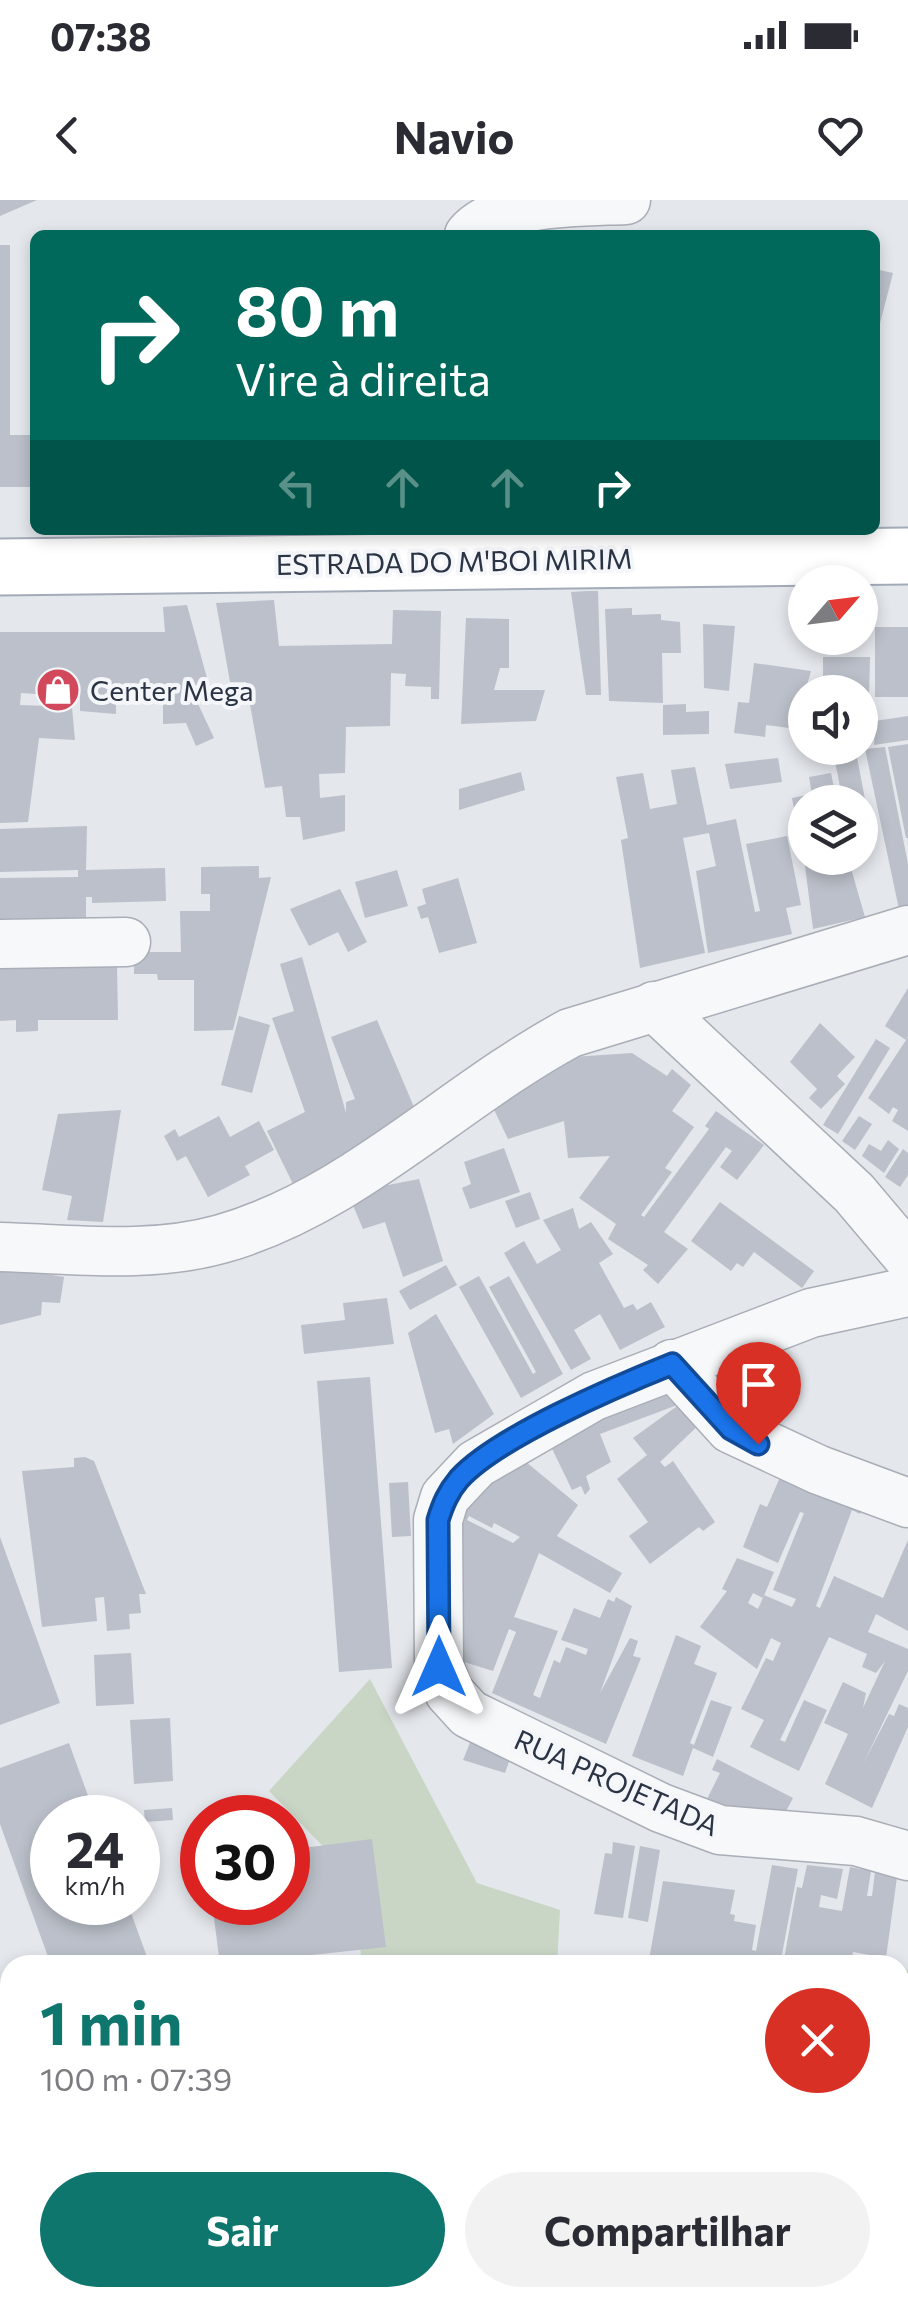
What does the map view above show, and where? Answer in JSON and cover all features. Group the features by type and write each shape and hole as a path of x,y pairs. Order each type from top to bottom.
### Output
{"main road":[{"name":"ESTRADA DO M'BOI MIRIM","path":"0,568 358,546 908,556"}],"street":[{"path":"473,230 524,205 626,200"},
{"path":"0,1246 146,1252 221,1239 293,1212 331,1190 523,1058 570,1032 908,930"},
{"path":"0,944 126,942"},
{"path":"654,1006 854,1193 908,1257"},
{"name":"RUA PROJETADA","path":"908,1292 811,1313 594,1396 476,1464 445,1497 438,1520 439,1667 448,1692 470,1714 660,1808 720,1830 856,1841 908,1856"},
{"path":"672,1364 731,1429 819,1470 908,1504"}],"green space":[{"path":"370,1679 477,1883 560,1910 558,1955 361,1955 353,1877 310,1833 310,1795 273,1795 269,1791"}],"building":[{"path":"0,200 37,200 0,216"},
{"path":"0,245 10,245 10,435 30,435 30,487 0,487"},
{"path":"880,270 893,273 880,323"},
{"path":"598,591 601,695 586,695 571,592"},
{"path":"274,600 279,646 392,644 393,610 441,611 439,699 431,699 431,687 405,686 406,674 391,673 390,726 346,727 345,773 319,774 320,798 345,795 345,831 303,840 300,817 286,817 282,786 265,788 246,682 230,682 216,603"},
{"name":"Center Mega","path":"187,605 210,689 192,691 214,738 196,746 186,723 163,724 163,688 116,688 116,714 80,711 80,697 21,693 20,705 72,707 75,740 39,738 28,822 0,823 0,632 165,632 163,607"},
{"path":"632,608 632,615 661,614 661,620 680,622 681,653 662,653 663,703 609,701 605,609"},
{"path":"466,618 509,619 509,668 500,668 494,690 545,690 536,721 461,724"},
{"path":"703,624 735,626 729,691 704,688"},
{"path":"878,627 908,627 908,697 878,697"},
{"path":"823,657 870,657 870,675 823,675"},
{"path":"754,663 811,671 810,675 788,675 788,728 766,725 765,737 734,733 738,702 749,703"},
{"path":"686,704 686,712 709,711 709,734 663,735 663,705"},
{"path":"908,716 908,740 878,744 878,721"},
{"path":"908,744 908,838 906,838 888,747"},
{"path":"885,747 908,864 908,907 899,909 878,810 878,785 873,785 868,765 878,765 878,748"},
{"path":"778,758 782,782 730,789 725,764"},
{"path":"836,765 858,765 862,785 840,785"},
{"path":"695,767 707,825 736,819 755,912 760,911 746,844 787,836 788,875 795,875 801,905 786,908 792,934 708,953 696,871 716,866 709,833 683,838 705,953 640,968 621,840 628,838 616,777 643,773 650,809 677,804 671,770"},
{"path":"521,772 525,790 459,810 459,789"},
{"path":"831,773 833,785 810,785 809,777"},
{"path":"87,826 86,870 165,868 166,901 92,903 92,897 86,897 86,934 0,935 0,878 78,877 78,870 0,872 0,829"},
{"path":"259,866 259,878 271,877 233,1030 194,1031 194,980 158,980 157,974 134,974 134,952 181,952 180,911 210,911 210,894 201,894 201,867"},
{"path":"397,870 408,906 365,918 355,882"},
{"path":"806,875 853,875 865,917 813,929"},
{"path":"458,878 477,943 439,953 428,917 421,919 417,907 426,904 422,889"},
{"path":"340,889 367,942 348,952 338,932 309,946 290,909"},
{"path":"302,957 346,1113 346,1102 355,1099 331,1037 377,1020 414,1107 361,1150 293,1184 267,1131 305,1112 272,1018 294,1011 280,964"},
{"path":"117,965 118,1020 38,1020 38,1031 16,1032 16,1020 0,1021 0,967"},
{"path":"908,988 908,1036 906,1040 885,1026"},
{"path":"239,1016 270,1025 252,1093 221,1085"},
{"path":"820,1023 855,1057 837,1076 845,1084 821,1109 809,1098 817,1089 790,1062"},
{"path":"908,1037 908,1131 892,1121 898,1110 893,1107 889,1114 868,1098"},
{"path":"876,1039 890,1048 838,1134 823,1125"},
{"path":"632,1053 667,1076 672,1069 691,1085 672,1111 694,1127 665,1168 672,1172 641,1215 644,1217 709,1129 705,1126 716,1111 764,1145 737,1180 720,1167 732,1151 726,1147 664,1232 688,1249 658,1284 643,1270 648,1265 608,1239 616,1224 579,1198 610,1156 568,1158 564,1121 508,1139 489,1099 558,1058"},
{"path":"121,1110 103,1222 67,1220 72,1196 42,1190 58,1114"},
{"path":"219,1116 230,1137 259,1121 274,1150 245,1166 250,1175 208,1197 186,1156 177,1161 164,1136 175,1129 179,1137"},
{"path":"859,1116 872,1124 855,1150 842,1141"},
{"path":"888,1140 899,1149 884,1173 862,1156 869,1144 881,1151"},
{"path":"504,1148 520,1192 470,1209 462,1188 471,1184 464,1162"},
{"path":"903,1149 908,1153 908,1175 900,1187 885,1177"},
{"path":"419,1179 443,1261 403,1277 385,1222 363,1229 352,1203 378,1187"},
{"path":"530,1192 540,1219 516,1228 505,1201"},
{"path":"720,1202 814,1271 802,1288 754,1252 743,1267 737,1263 731,1271 691,1241"},
{"path":"573,1208 579,1229 591,1222 613,1254 599,1263 624,1308 633,1304 637,1310 651,1302 665,1327 620,1350 600,1314 574,1330 591,1359 571,1370 504,1253 524,1241 537,1264 561,1250 543,1220"},
{"path":"446,1265 457,1285 410,1310 399,1291"},
{"path":"0,1266 64,1277 60,1303 42,1302 41,1315 0,1325"},
{"path":"479,1276 533,1374 536,1372 489,1287 509,1276 563,1374 521,1398 459,1287"},
{"path":"387,1298 394,1344 304,1354 301,1325 345,1320 343,1303"},
{"path":"436,1314 494,1414 453,1444 449,1429 435,1433 408,1333"},
{"path":"370,1377 392,1668 339,1672 317,1381"},
{"path":"675,1379 703,1421 660,1462 665,1467 673,1461 715,1522 703,1531 699,1527 650,1564 629,1536 648,1522 617,1479 647,1455 633,1438 680,1404 600,1434 611,1462 586,1476 590,1489 585,1495 581,1486 572,1490 544,1432"},
{"path":"508,1447 578,1505 557,1536 622,1573 610,1593 539,1553 514,1617 558,1631 533,1695 540,1698 554,1660 560,1663 566,1647 586,1655 588,1649 561,1640 574,1608 600,1618 608,1599 614,1602 616,1597 632,1606 600,1693 630,1638 638,1641 633,1656 641,1658 606,1744 492,1693 516,1632 509,1629 493,1671 461,1661 457,1509","holes":["469,1516 492,1528 494,1523 520,1537 513,1543 467,1520"]},
{"path":"74,1458 94,1461 146,1594 139,1594 141,1613 129,1614 130,1629 107,1631 104,1597 95,1598 97,1621 42,1627 22,1471 74,1467"},
{"path":"781,1475 863,1508 860,1514 852,1510 816,1606 820,1608 834,1576 883,1598 908,1540 908,1631 876,1614 868,1632 908,1649 908,1671 863,1764 889,1714 894,1716 899,1704 908,1708 908,1727 872,1808 825,1784 848,1734 824,1723 843,1682 866,1693 863,1708 885,1661 876,1673 862,1667 867,1654 829,1637 780,1740 785,1742 804,1700 827,1710 799,1771 750,1747 764,1720 741,1709 766,1658 773,1661 781,1643 771,1638 757,1669 700,1627 727,1591 722,1589 737,1558 774,1572 764,1595 792,1607 796,1599 773,1590 804,1513 800,1512 778,1563 743,1547 760,1504 767,1507","holes":["753,1593 763,1598 758,1609 748,1603"]},
{"path":"408,1482 411,1536 392,1537 389,1483"},
{"path":"0,1537 60,1703 0,1725"},
{"path":"676,1635 701,1646 694,1664 717,1673 690,1743 694,1745 711,1700 732,1707 713,1757 693,1748 683,1776 632,1756"},
{"path":"131,1653 134,1704 96,1706 94,1655"},
{"path":"170,1718 173,1781 134,1784 130,1720"},
{"path":"473,1735 512,1753 505,1773 463,1760"},
{"path":"69,1743 88,1795 30,1795 30,1907 0,1824 0,1768"},
{"path":"717,1759 793,1798 783,1817 749,1824 706,1801 720,1773 712,1770"},
{"path":"172,1808 173,1820 160,1821 160,1809"},
{"path":"372,1839 386,1947 312,1955 219,1955 215,1925 310,1925 310,1847"},
{"path":"613,1842 635,1846 623,1918 594,1914 605,1853 612,1854"},
{"path":"640,1846 660,1850 648,1922 628,1918"},
{"path":"772,1865 798,1869 782,1955 650,1955 663,1881 735,1890 730,1914 735,1915 734,1921 756,1925 752,1950 756,1951"},
{"path":"807,1865 843,1869 837,1899 821,1895 819,1907 842,1911 850,1867 871,1871 867,1896 872,1896 875,1872 897,1877 886,1955 785,1955 797,1887 802,1888"},
{"path":"37,1925 135,1925 146,1955 47,1955"}],"place":[{"name":"Center Mega","path":"58,690"}],"route":[{"path":"439,1667 438,1520 445,1497 476,1464 594,1396 672,1364 731,1429 758,1444"}]}
